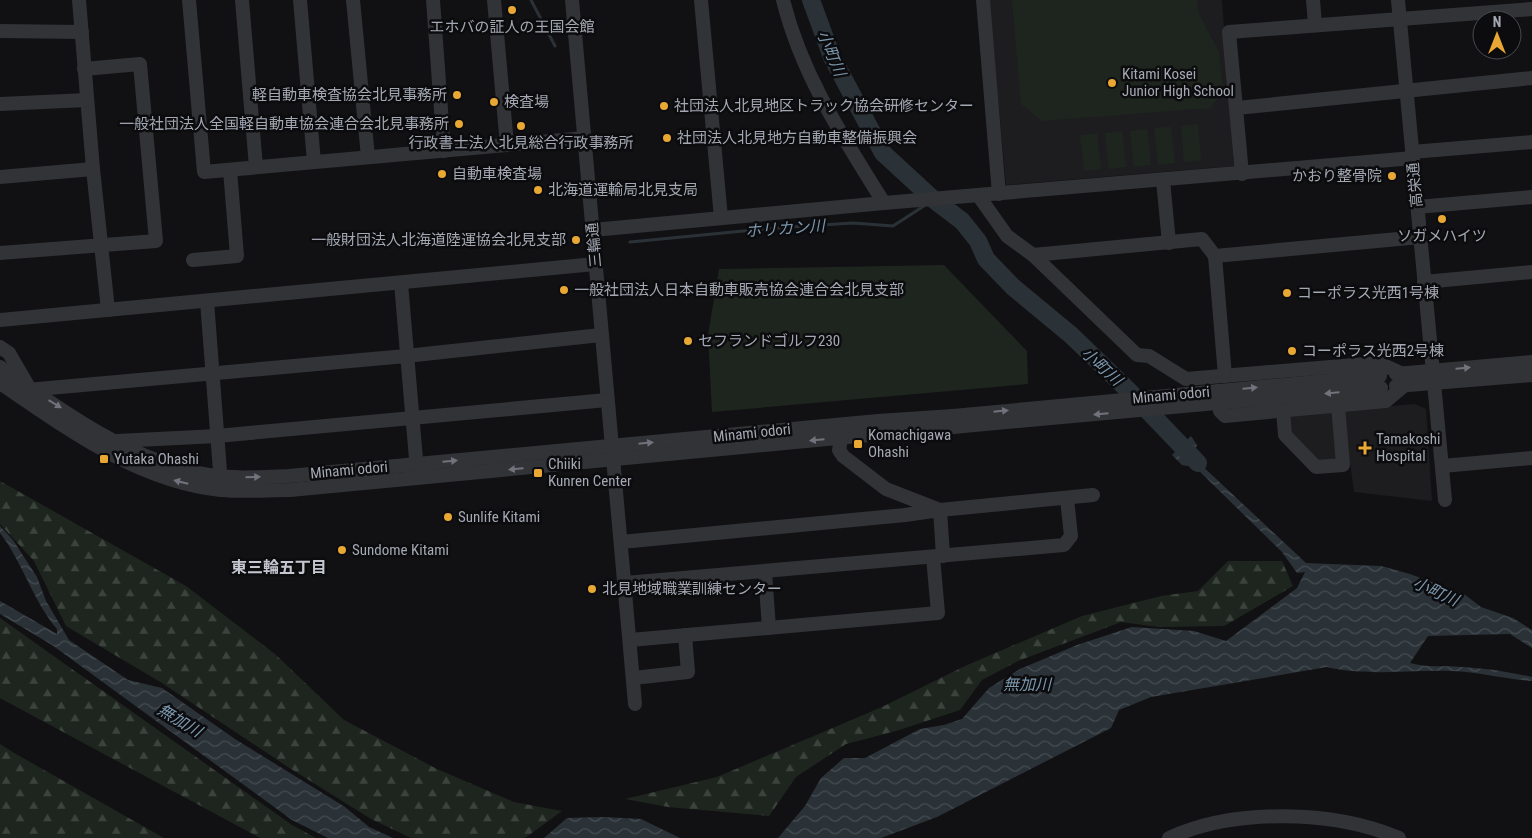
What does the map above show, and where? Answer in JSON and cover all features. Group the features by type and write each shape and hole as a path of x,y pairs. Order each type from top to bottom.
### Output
{"street":[{"path":"80,0 93,169 108,310"},
{"path":"189,0 204,172 584,138"},
{"path":"242,0 256,167"},
{"path":"300,0 314,162"},
{"path":"353,0 368,157"},
{"path":"433,0 444,150"},
{"path":"494,0 507,145"},
{"name":"三輪通","path":"572,0 635,704"},
{"path":"701,0 721,218"},
{"path":"783,0 792,36 823,106 890,202"},
{"path":"983,0 999,194"},
{"path":"1313,0 1315,24"},
{"name":"高栄通","path":"1398,0 1445,500"},
{"path":"1242,174 1229,32 1532,9"},
{"path":"0,31 82,32"},
{"path":"0,253 156,241 140,64 84,69"},
{"path":"1237,108 1532,78"},
{"path":"0,104 87,100"},
{"path":"592,230 890,202 1242,174 1532,142"},
{"path":"0,177 93,169"},
{"path":"193,260 238,256 230,170"},
{"path":"1163,180 1169,242"},
{"path":"973,196 1008,236 1033,255 1137,355 1149,356 1186,379 1221,376 1379,362 1404,379 1386,401 1225,416 1220,411 1221,376 1215,256 1202,239 1033,255"},
{"path":"1417,207 1532,197"},
{"path":"1215,256 1420,237"},
{"path":"0,320 595,264"},
{"path":"1424,282 1532,272"},
{"path":"401,283 417,471"},
{"path":"206,301 221,483"},
{"path":"0,347 9,352 24,392 406,356 601,335"},
{"name":"Minami odori","path":"1433,377 1532,362"},
{"name":"Minami odori","path":"0,367 24,392 108,452 138,468 180,482 221,483 289,476 417,471 1404,379 1532,375"},
{"name":"Minami odori","path":"0,383 24,392 114,441 160,462 221,483"},
{"path":"114,441 218,436 607,400"},
{"path":"1283,411 1285,435 1316,468 1343,465 1338,405"},
{"path":"843,431 839,450 862,471 886,489 940,510"},
{"path":"1442,466 1532,458"},
{"path":"621,542 1093,496"},
{"path":"625,583 1064,545 1071,536 1067,498"},
{"path":"630,640 938,613 940,510"},
{"path":"765,572 769,628"},
{"path":"633,678 688,672 685,635"},
{"path":"1169,838 1185,831 1240,819 1283,816 1340,821 1377,829 1399,838"}],"shaded area":[{"name":"Kitami Kosei Junior High School","path":"989,0 1222,0 1234,166 1006,185"},
{"name":"Tamakoshi Hospital","path":"1415,404 1426,409 1432,501 1354,492 1350,462 1317,464 1287,433 1286,415"}],"green space":[{"path":"1012,0 1197,0 1199,14 1219,52 1223,89 1211,108 1042,121 1021,104"},
{"path":"1198,124 1201,160 1184,162 1181,126"},
{"path":"1171,127 1175,163 1158,165 1154,128"},
{"path":"1147,129 1151,165 1134,167 1130,131"},
{"path":"1122,131 1126,167 1109,169 1105,133"},
{"path":"1097,133 1101,169 1084,171 1080,135"},
{"path":"944,265 1027,351 1028,384 712,412 708,335 719,269"},
{"path":"0,481 186,586 275,654 344,720 437,769 514,802 562,811 525,838 411,838 371,819 288,767 162,683 66,626 34,561 0,524"},
{"path":"1228,561 1282,561 1293,586 1224,626 1159,627 1121,622 1018,661 982,680 960,710 896,731 846,744 796,777 769,816 668,807 625,799 717,777 882,707 965,666 1082,616 1161,596 1198,591"},
{"path":"0,618 292,825 316,838 260,838 0,698"},
{"path":"0,744 16,754 164,838 0,838"}],"water":[{"path":"1191,436 1197,445 1194,453 1197,461 1306,563 1381,566 1410,574 1464,594 1481,607 1513,618 1532,630 1532,648 1510,634 1428,636 1410,663 1497,670 1532,677 1532,681 1462,672 1358,672 1327,667 1151,697 1119,710 1111,728 937,817 881,838 778,838 805,806 821,778 844,758 865,758 920,729 944,725 962,719 989,688 1020,669 1077,645 1132,627 1194,631 1226,641 1297,588 1305,572 1297,573 1282,552 1195,467 1182,465 1172,455"},
{"name":"無加川","path":"0,526 13,540 37,577 46,601 69,640 128,680 162,688 235,739 345,807 369,827 393,838 328,838 292,820 52,645 0,614 0,601 57,634 57,629 41,606 0,533"},
{"path":"567,818 641,819 680,838 544,838"}],"waterway":[{"name":"ホリカン川","path":"531,0 555,46"},
{"name":"小町川","path":"811,0 832,57 883,153 933,199 962,221 978,241 986,259 1013,287 1071,335 1128,390 1198,463"},
{"name":"ホリカン川","path":"630,242 775,228 853,223 893,226 927,204"}],"place":[{"name":"エホバの証人の王国会館","path":"512,10"},
{"name":"Kitami Kosei Junior High School","path":"1112,83"},
{"name":"軽自動車検査協会北見事務所","path":"457,95"},
{"name":"検査場","path":"494,102"},
{"name":"社団法人北見地区トラック協会研修センター","path":"664,106"},
{"name":"一般社団法人全国軽自動車協会連合会北見事務所","path":"459,124"},
{"name":"行政書士法人北見総合行政事務所","path":"521,126"},
{"name":"社団法人北見地方自動車整備振興会","path":"667,138"},
{"name":"自動車検査場","path":"442,174"},
{"name":"かおり整骨院","path":"1392,176"},
{"name":"北海道運輸局北見支局","path":"538,190"},
{"name":"ソガメハイツ","path":"1442,219"},
{"name":"一般財団法人北海道陸運協会北見支部","path":"576,240"},
{"name":"一般社団法人日本自動車販売協会連合会北見支部","path":"564,290"},
{"name":"コーポラス光西1号棟","path":"1287,293"},
{"name":"セフランドゴルフ230","path":"688,341"},
{"name":"コーポラス光西2号棟","path":"1292,351"},
{"name":"Komachigawa Ohashi","path":"858,444"},
{"name":"Tamakoshi Hospital","path":"1365,448"},
{"name":"Yutaka Ohashi","path":"104,459"},
{"name":"Chiiki Kunren Center","path":"538,473"},
{"name":"Sunlife Kitami","path":"448,517"},
{"name":"Sundome Kitami","path":"342,550"},
{"name":"北見地域職業訓練センター","path":"592,589"}],"district":[{"name":"東三輪五丁目","path":"279,567"}]}
